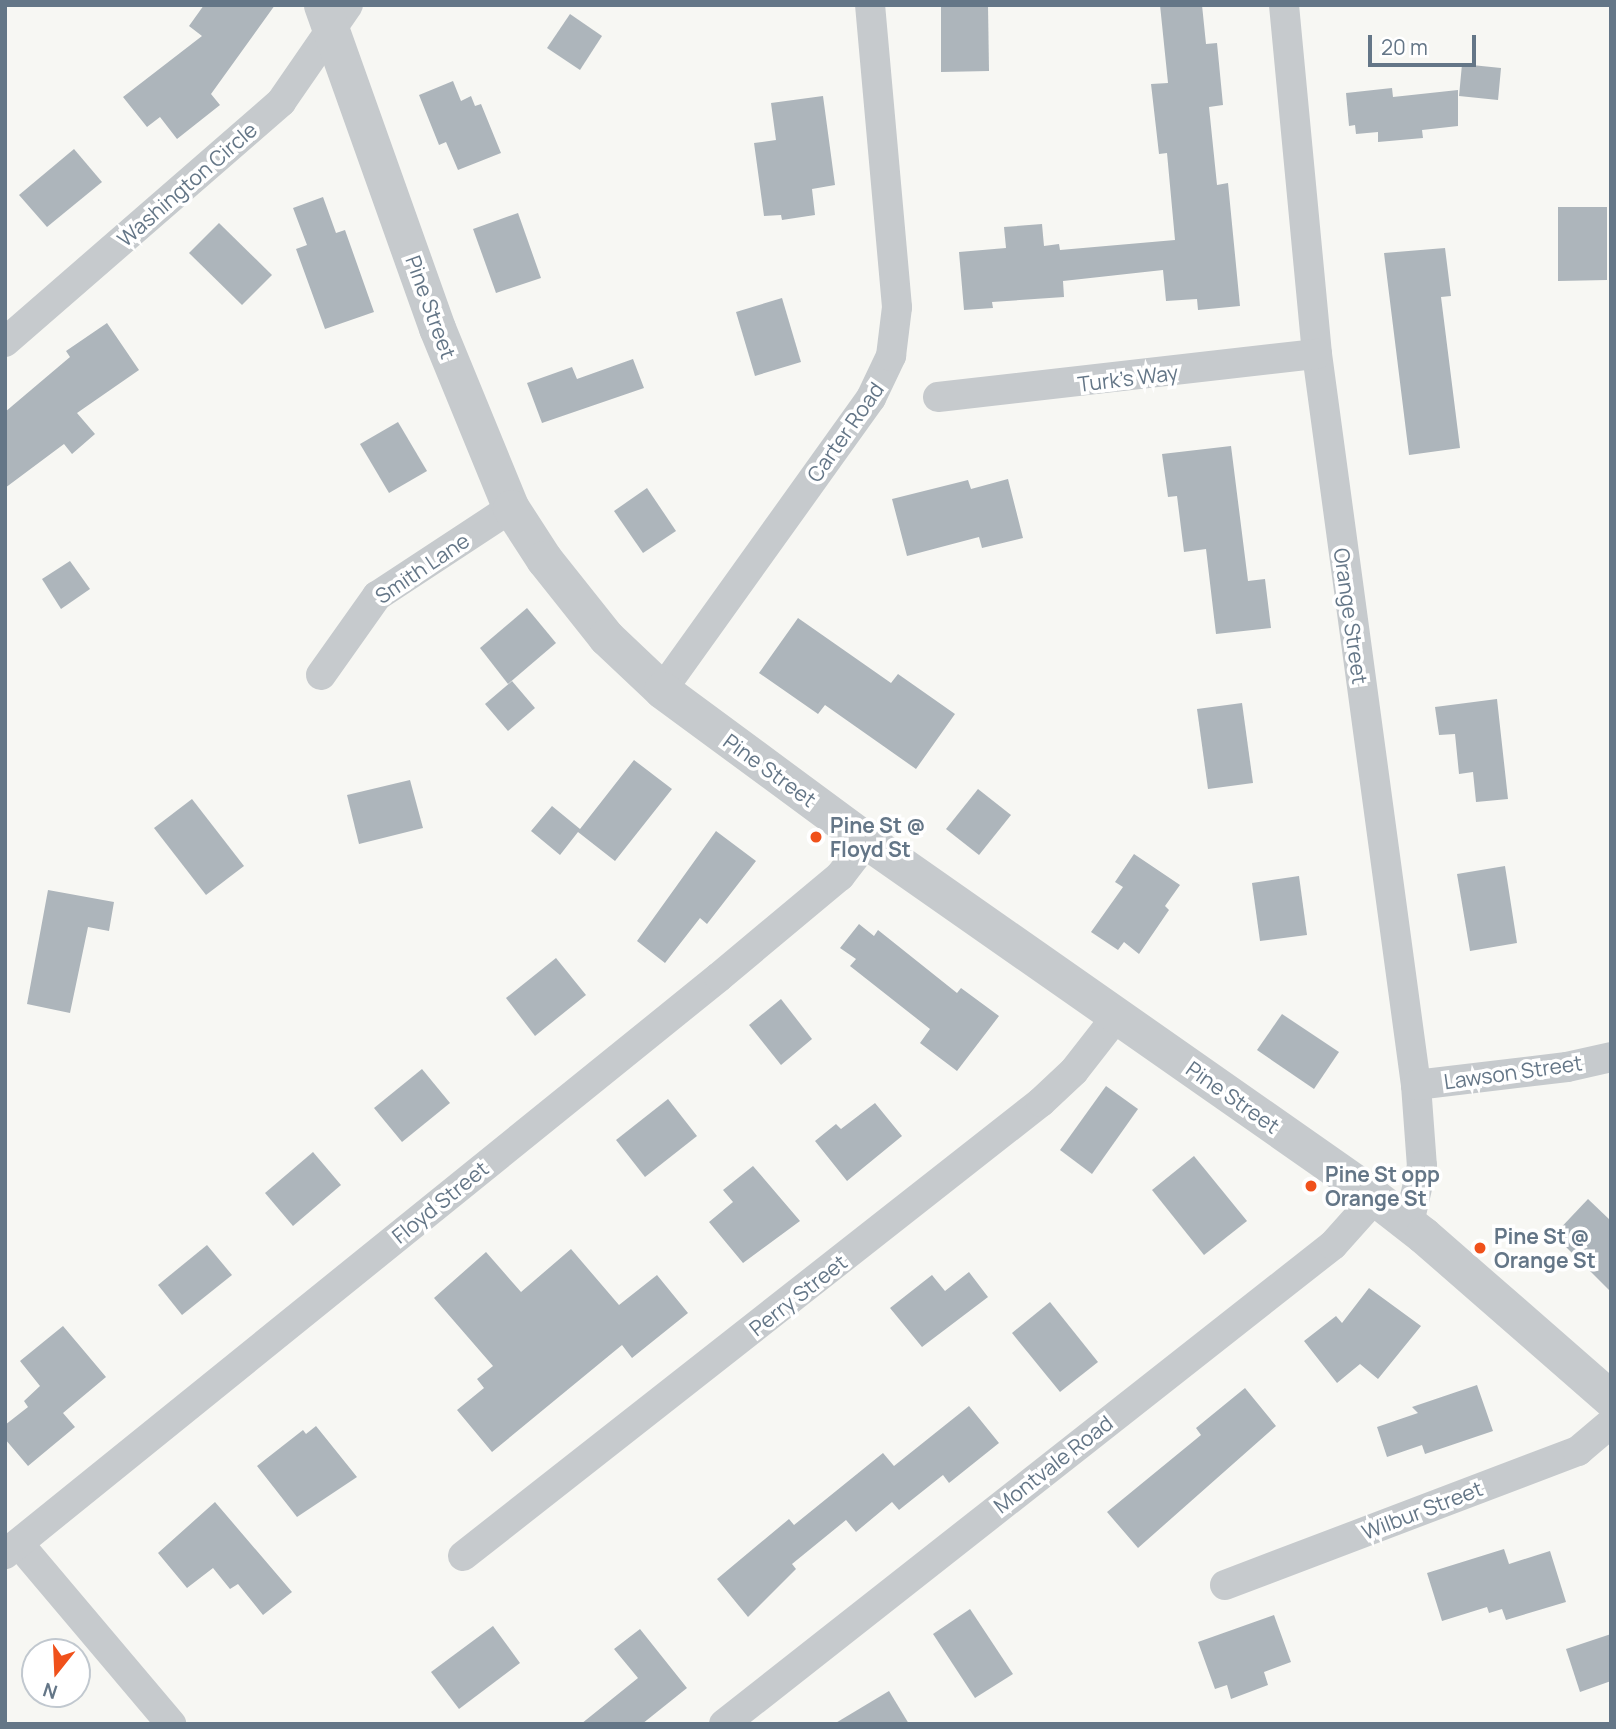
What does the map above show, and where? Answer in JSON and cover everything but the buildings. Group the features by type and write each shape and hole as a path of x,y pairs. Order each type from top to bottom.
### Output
{"street":[{"name":"Carter Road","path":"662,690 871,398 891,356 897,307 870,5"},
{"name":"Orange Street","path":"1284,5 1317,354 1416,1085 1422,1166 1409,1223"},
{"name":"Pine Street","path":"335,13 438,328 511,508 585,612 662,690 867,841 1409,1223 1611,1399"},
{"name":"Washington Circle","path":"5,342 281,102 335,13"},
{"name":"Turk's Way","path":"938,397 1317,354"},
{"name":"Smith Lane","path":"321,674 377,596 511,508"},
{"name":"Floyd Street","path":"12,1549 719,977 840,876 867,841"},
{"name":"Perry Street","path":"463,1556 1041,1102 1074,1071 1117,1016"},
{"name":"Lawson Street","path":"1416,1085 1567,1067 1611,1057"},
{"name":"Montvale Road","path":"724,1724 1333,1245 1376,1198"},
{"name":"Wilbur Street","path":"1225,1585 1578,1451 1611,1423"},
{"path":"12,1549 171,1724"}],"place":[{"name":"Pine St @ Floyd St","path":"816,837"},
{"name":"Pine St opp Orange St","path":"1311,1186"},
{"name":"Pine St @ Orange St","path":"1480,1248"}]}
